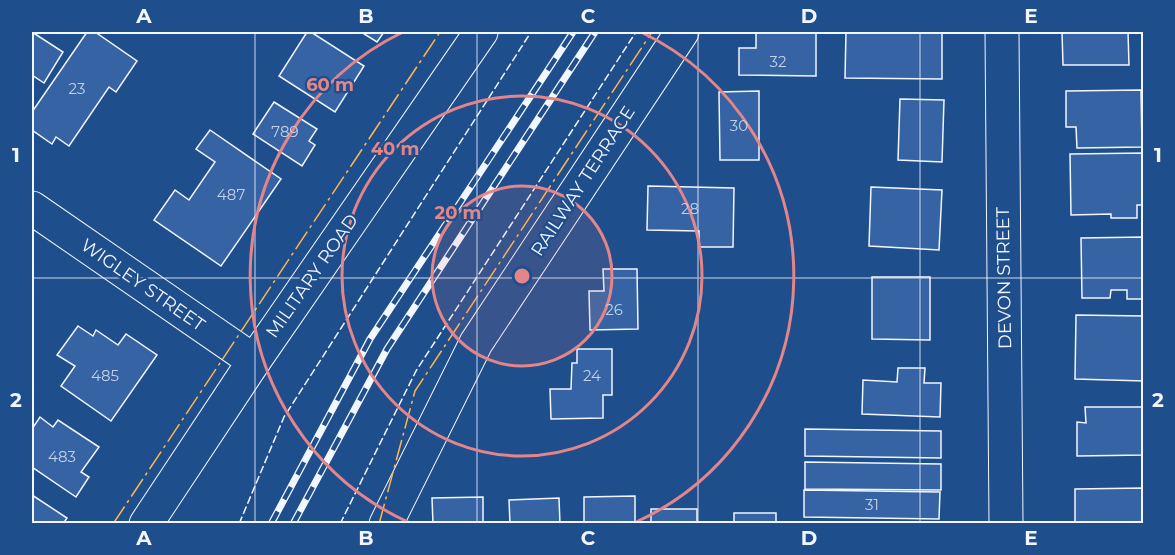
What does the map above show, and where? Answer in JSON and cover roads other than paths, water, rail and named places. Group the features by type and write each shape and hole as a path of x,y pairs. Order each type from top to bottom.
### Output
{"street":[{"name":"MILITARY ROAD","path":"146,524 254,361 481,32"},
{"name":"RAILWAY TERRACE","path":"386,524 476,343 682,32"},
{"name":"DEVON STREET","path":"1002,32 1006,524"},
{"name":"WIGLEY STREET","path":"32,208 254,361"}],"railway":[{"path":"271,524 370,339 573,32"},
{"path":"293,524 387,349 595,32"}]}
